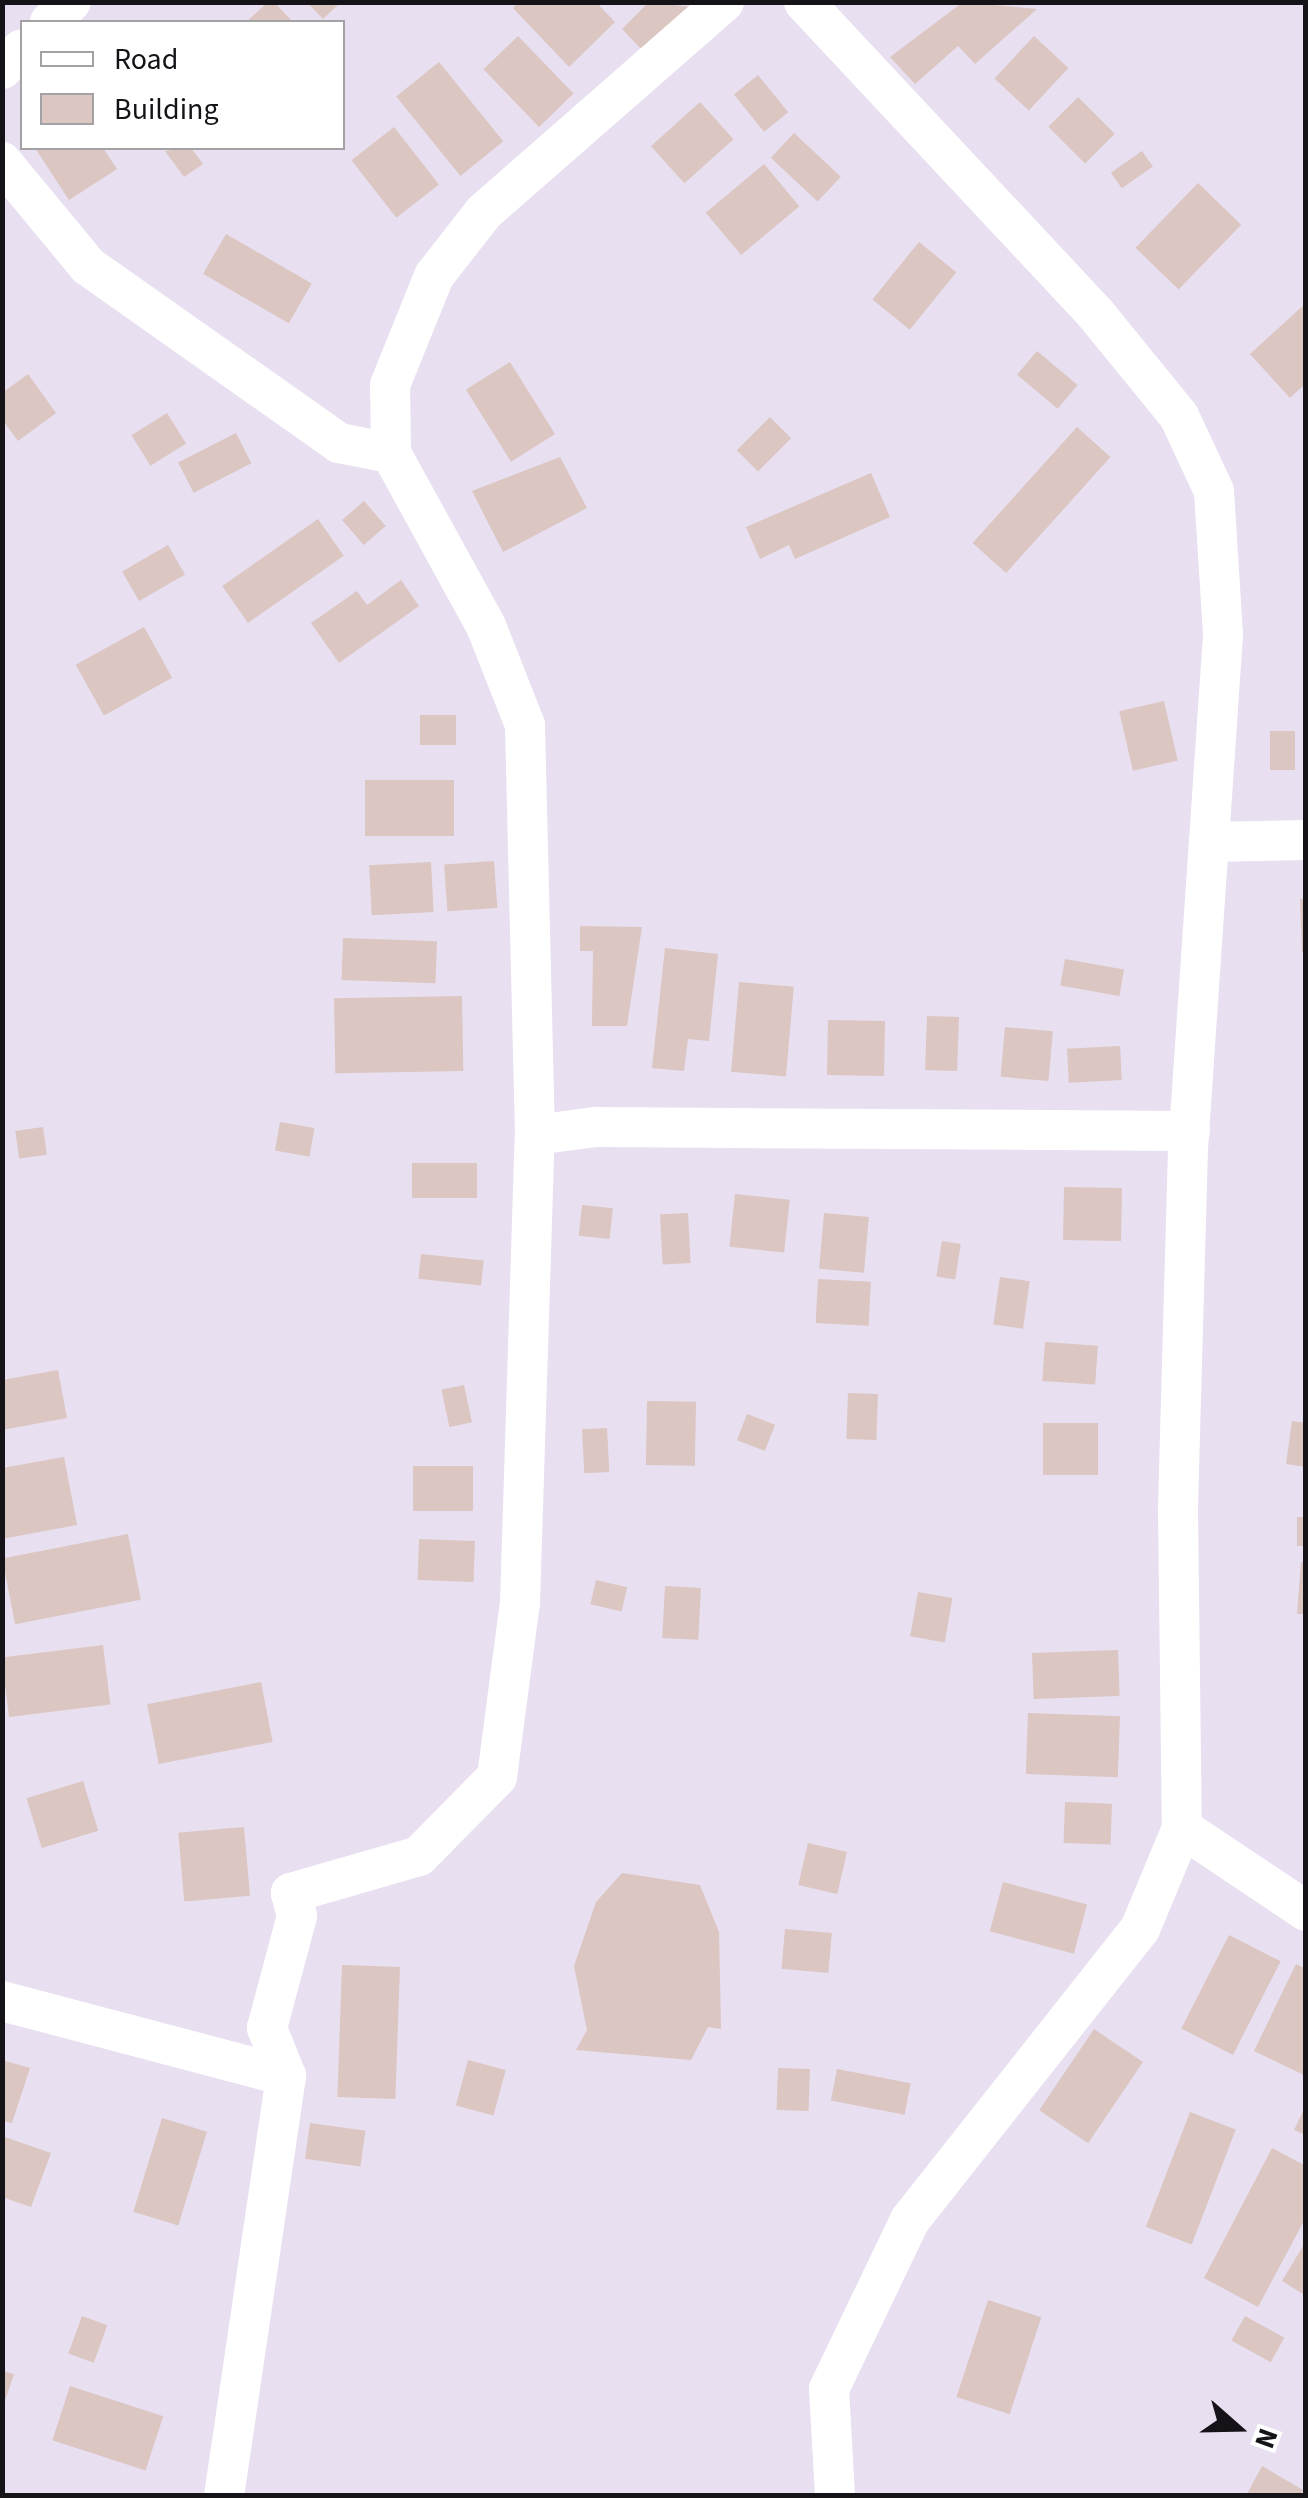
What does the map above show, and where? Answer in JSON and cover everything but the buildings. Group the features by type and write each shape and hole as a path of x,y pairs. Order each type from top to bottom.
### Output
{"street":[{"path":"52,20 71,2"},
{"path":"224,2496 286,2076 267,2028 298,1916 290,1892 419,1856 497,1777 520,1603 535,1136 525,725 486,626 391,453 390,384 434,276 484,212 724,2"},
{"path":"804,2 1095,313 1179,416 1216,509 1224,634 1190,1131 1178,1512 1182,1828 1140,1930 895,2249 829,2389 835,2496"},
{"path":"2,162 88,266 339,443 391,453"},
{"path":"1209,842 1306,840"},
{"path":"535,1136 596,1128 1190,1131"},
{"path":"1182,1828 1306,1910"},
{"path":"2,2001 286,2076"}]}
